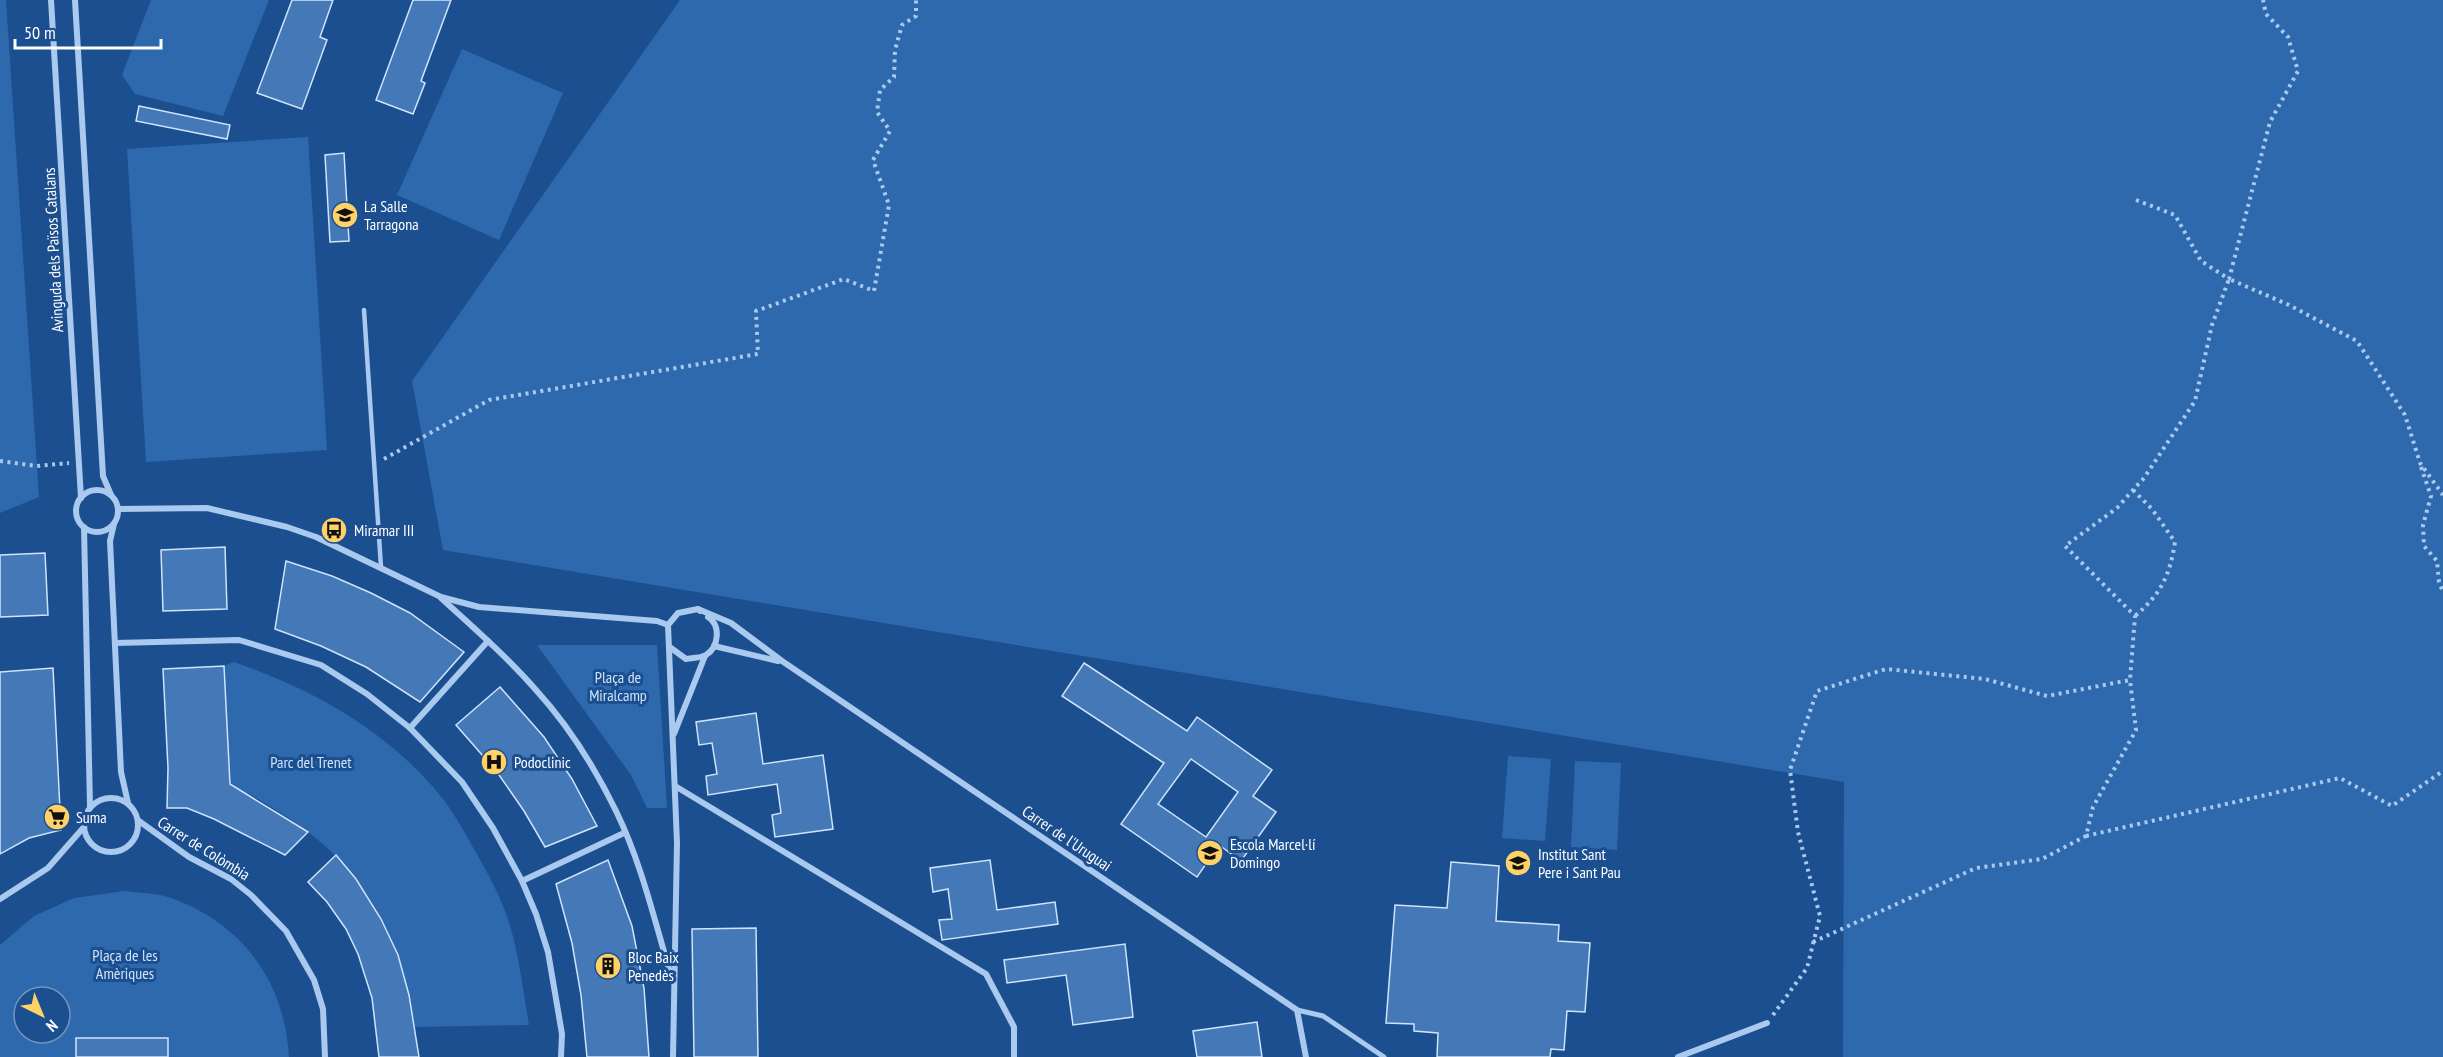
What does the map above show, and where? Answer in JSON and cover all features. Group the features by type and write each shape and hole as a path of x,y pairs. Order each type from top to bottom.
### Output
{"street":[{"name":"Avinguda dels Països Catalans","path":"51,0 81,498"},
{"path":"75,0 103,476 118,509 110,541 121,772 128,803"},
{"path":"111,495 92,491 81,498 76,510 84,528 96,532 109,529 114,524"},
{"path":"118,509 207,508 287,527 316,537 441,597 479,607 657,621 669,625"},
{"path":"84,528 90,807"},
{"path":"441,597 536,690 566,728 598,780 624,832 644,884 674,985"},
{"path":"673,737 705,656 714,646 717,634 714,620 698,609"},
{"path":"673,1057 677,843 669,625 678,613 698,609 731,623 782,661"},
{"path":"115,643 239,640 321,665 367,694 410,729 462,782 493,828 522,881 548,952 562,1034 561,1057"},
{"path":"410,729 488,641"},
{"path":"714,646 782,661"},
{"path":"671,648 686,659 705,656"},
{"name":"Carrer de l'Uruguai","path":"782,661 1297,1010"},
{"path":"675,786 986,974 1014,1027 1014,1057"},
{"path":"108,797 119,798 128,803 135,811 139,821 138,832 133,842 125,849 103,852 87,838 84,827 85,817 90,807 98,800 108,797"},
{"name":"Carrer de Colòmbia","path":"139,821 179,850 238,884 258,901 286,931 314,980 323,1009 325,1057"},
{"path":"0,899 48,868 84,827"},
{"path":"522,881 624,832"},
{"path":"1306,1057 1297,1010 1323,1016 1384,1057"},
{"path":"1678,1057 1767,1023"}],"lane":[{"path":"364,310 381,567"}],"path":[{"path":"374,464 489,400 758,354 756,311 844,279 874,291 889,205 873,160 890,131 877,112 880,90 894,77 895,50 902,25 916,16 916,0"},
{"path":"2135,616 2065,546 2117,508 2133,490 2195,401 2212,325 2229,279 2270,122 2298,71 2288,37 2266,14 2263,0"},
{"path":"2136,200 2175,215 2201,261 2229,279 2289,305 2357,341 2405,415 2431,496 2423,525 2424,546 2438,561 2439,582 2443,592"},
{"path":"0,460 37,466 79,462"},
{"path":"2420,463 2443,495"},
{"path":"2085,836 2093,807 2136,730 2130,680 2135,616 2151,603 2171,568 2175,542 2152,508 2133,490"},
{"path":"1767,1023 1807,968 1820,916 1798,832 1790,770 1817,691 1886,669 1985,679 2047,696 2130,680"},
{"path":"1814,942 1976,868 2042,859 2085,836 2340,778 2392,806 2443,771"}],"green space":[{"path":"0,0 6,0 39,497 0,513"},
{"path":"151,0 269,0 223,116 135,94 122,75"},
{"path":"680,0 2443,0 2443,1057 1843,1057 1844,782 443,550 412,381"},
{"path":"462,49 563,93 499,240 397,195"},
{"path":"308,137 327,450 146,462 127,149"},
{"name":"Plaça de Miralcamp","path":"537,645 657,645 667,808 647,808 631,775"},
{"name":"Parc del Trenet","path":"234,662 319,698 346,714 395,750 439,794 455,816 495,888 506,913 516,947 529,1025 415,1027 402,971 381,919 367,894 331,851 308,832 230,782 224,666"},
{"path":"1508,756 1551,759 1545,841 1502,838"},
{"path":"1575,761 1621,763 1617,850 1571,847"},
{"name":"Plaça de les Amèriques","path":"125,891 160,895 196,909 219,923 238,940 269,980 286,1030 289,1057 168,1057 168,1038 77,1038 76,1057 0,1057 0,945 34,916 74,898"}],"building":[{"path":"292,0 333,0 320,37 327,40 302,109 257,93"},
{"path":"413,0 451,0 421,81 425,83 413,114 376,100"},
{"path":"139,106 230,125 227,139 136,121"},
{"path":"344,153 349,241 330,242 325,155"},
{"path":"225,547 227,609 163,611 161,550"},
{"path":"45,553 48,615 0,617 0,555"},
{"path":"286,561 332,576 371,593 410,613 464,652 420,702 366,667 321,646 275,629"},
{"path":"1084,663 1187,731 1197,717 1272,770 1253,796 1276,812 1241,861 1219,845 1197,877 1121,824 1164,763 1062,696","holes":["1191,759 1238,792 1206,837 1158,804"]},
{"path":"224,666 230,784 308,832 285,855 187,808 167,808 168,768 163,669"},
{"path":"53,668 61,830 29,838 0,854 0,672"},
{"path":"500,687 544,737 572,779 597,826 545,847 497,772 456,725"},
{"path":"756,713 763,764 823,755 833,829 775,837 772,815 781,813 777,784 708,795 706,776 717,774 712,743 699,745 696,722"},
{"path":"336,855 356,879 381,919 398,955 409,995 419,1057 379,1057 372,998 358,954 346,929 327,902 308,882"},
{"name":"Bloc Baix Penedès","path":"608,860 632,926 644,988 649,1057 587,1057 581,995 572,943 556,884"},
{"path":"990,860 997,910 1055,902 1058,924 942,940 939,920 952,919 948,889 933,892 930,868"},
{"path":"1451,862 1499,866 1496,921 1559,925 1558,941 1590,943 1585,1012 1567,1011 1564,1050 1551,1049 1550,1057 1437,1057 1438,1033 1414,1031 1414,1024 1386,1023 1395,905 1447,908"},
{"path":"756,928 758,1057 694,1057 692,929"},
{"path":"1125,944 1133,1017 1073,1025 1066,975 1007,983 1004,960"},
{"path":"1257,1022 1262,1057 1197,1057 1193,1031"},
{"path":"76,1038 168,1038 168,1057 76,1057"}],"place":[{"name":"La Salle Tarragona","path":"345,215"},
{"name":"Miramar III","path":"334,530"},
{"name":"Podoclinic","path":"494,762"},
{"name":"Suma","path":"57,817"},
{"name":"Escola Marcel·lí Domingo","path":"1210,853"},
{"name":"Institut Sant Pere i Sant Pau","path":"1518,863"},
{"name":"Bloc Baix Penedès","path":"608,966"}]}
